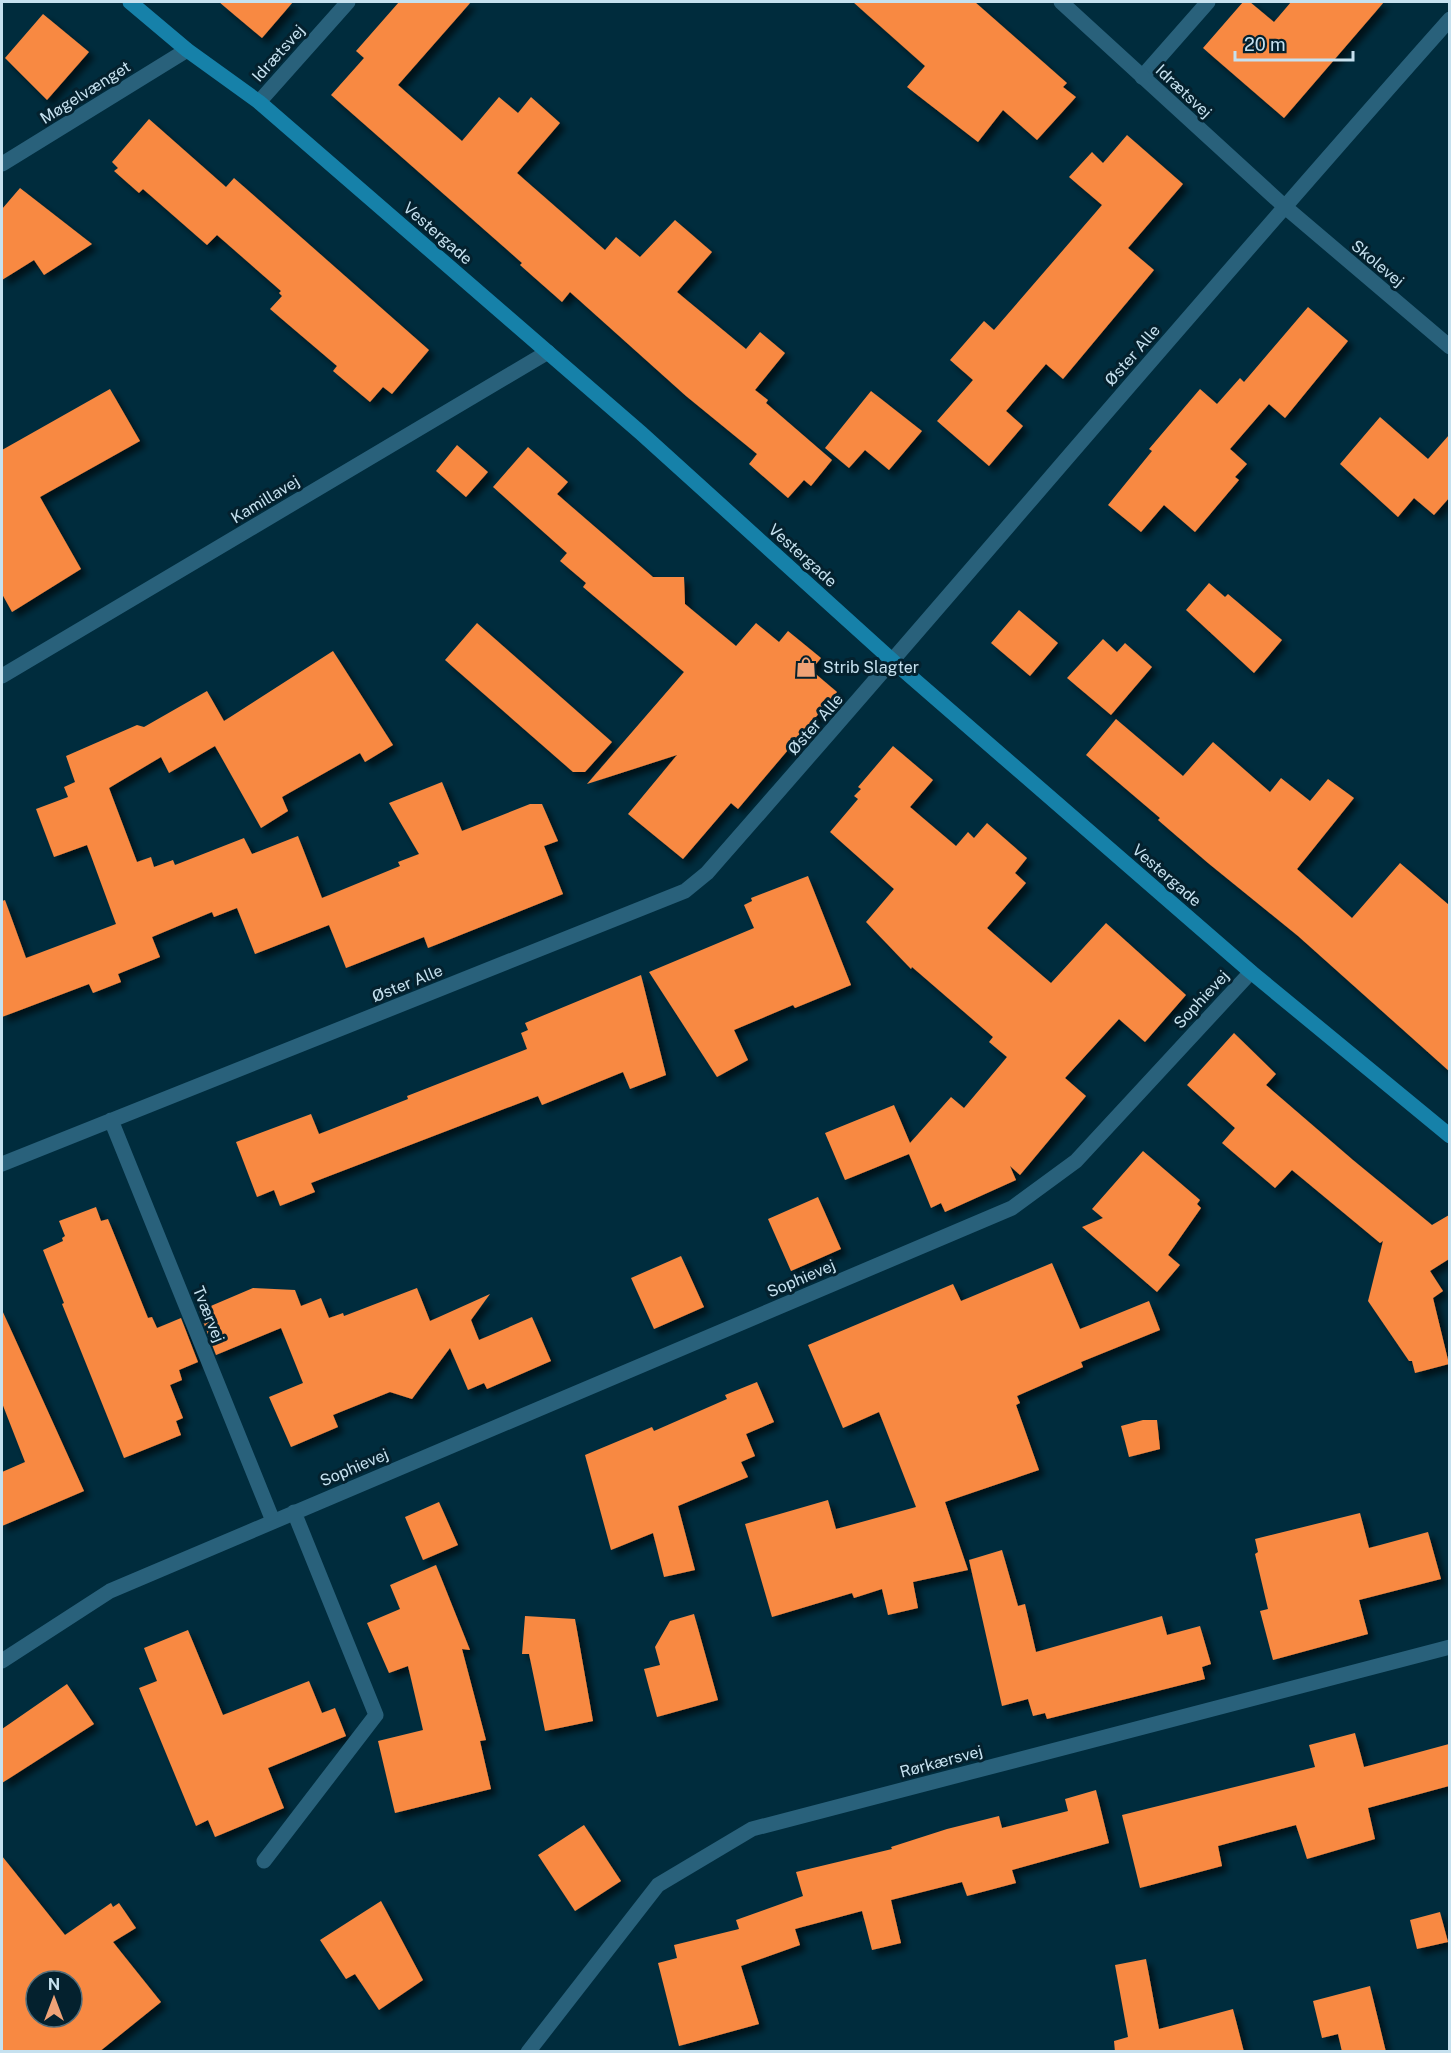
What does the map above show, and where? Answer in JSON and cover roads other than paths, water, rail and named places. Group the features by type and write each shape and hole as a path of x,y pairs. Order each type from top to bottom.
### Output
{"street":[{"name":"Vestergade","path":"130,2 187,50 259,102 641,433 894,662 1251,972 1449,1136"},
{"name":"Idrætsvej","path":"259,102 348,2"},
{"name":"Idrætsvej","path":"1061,2 1284,206"},
{"path":"1142,77 1208,2"},
{"name":"Øster Alle","path":"2,1164 685,891 707,873 894,662 1284,206 1449,20"},
{"name":"Møgelvænget","path":"2,164 187,50"},
{"name":"Skolevej","path":"1284,206 1449,347"},
{"name":"Kamillavej","path":"2,676 548,352"},
{"name":"Sophievej","path":"2,1660 110,1591 1012,1208 1076,1161 1251,972"},
{"name":"Tværvej","path":"111,1120 273,1521"},
{"path":"264,1861 376,1715 294,1512"},
{"name":"Rørkærsvej","path":"528,2052 658,1885 752,1829 1449,1647"}],"place":[{"name":"Strib Slagter","path":"806,667"}]}
